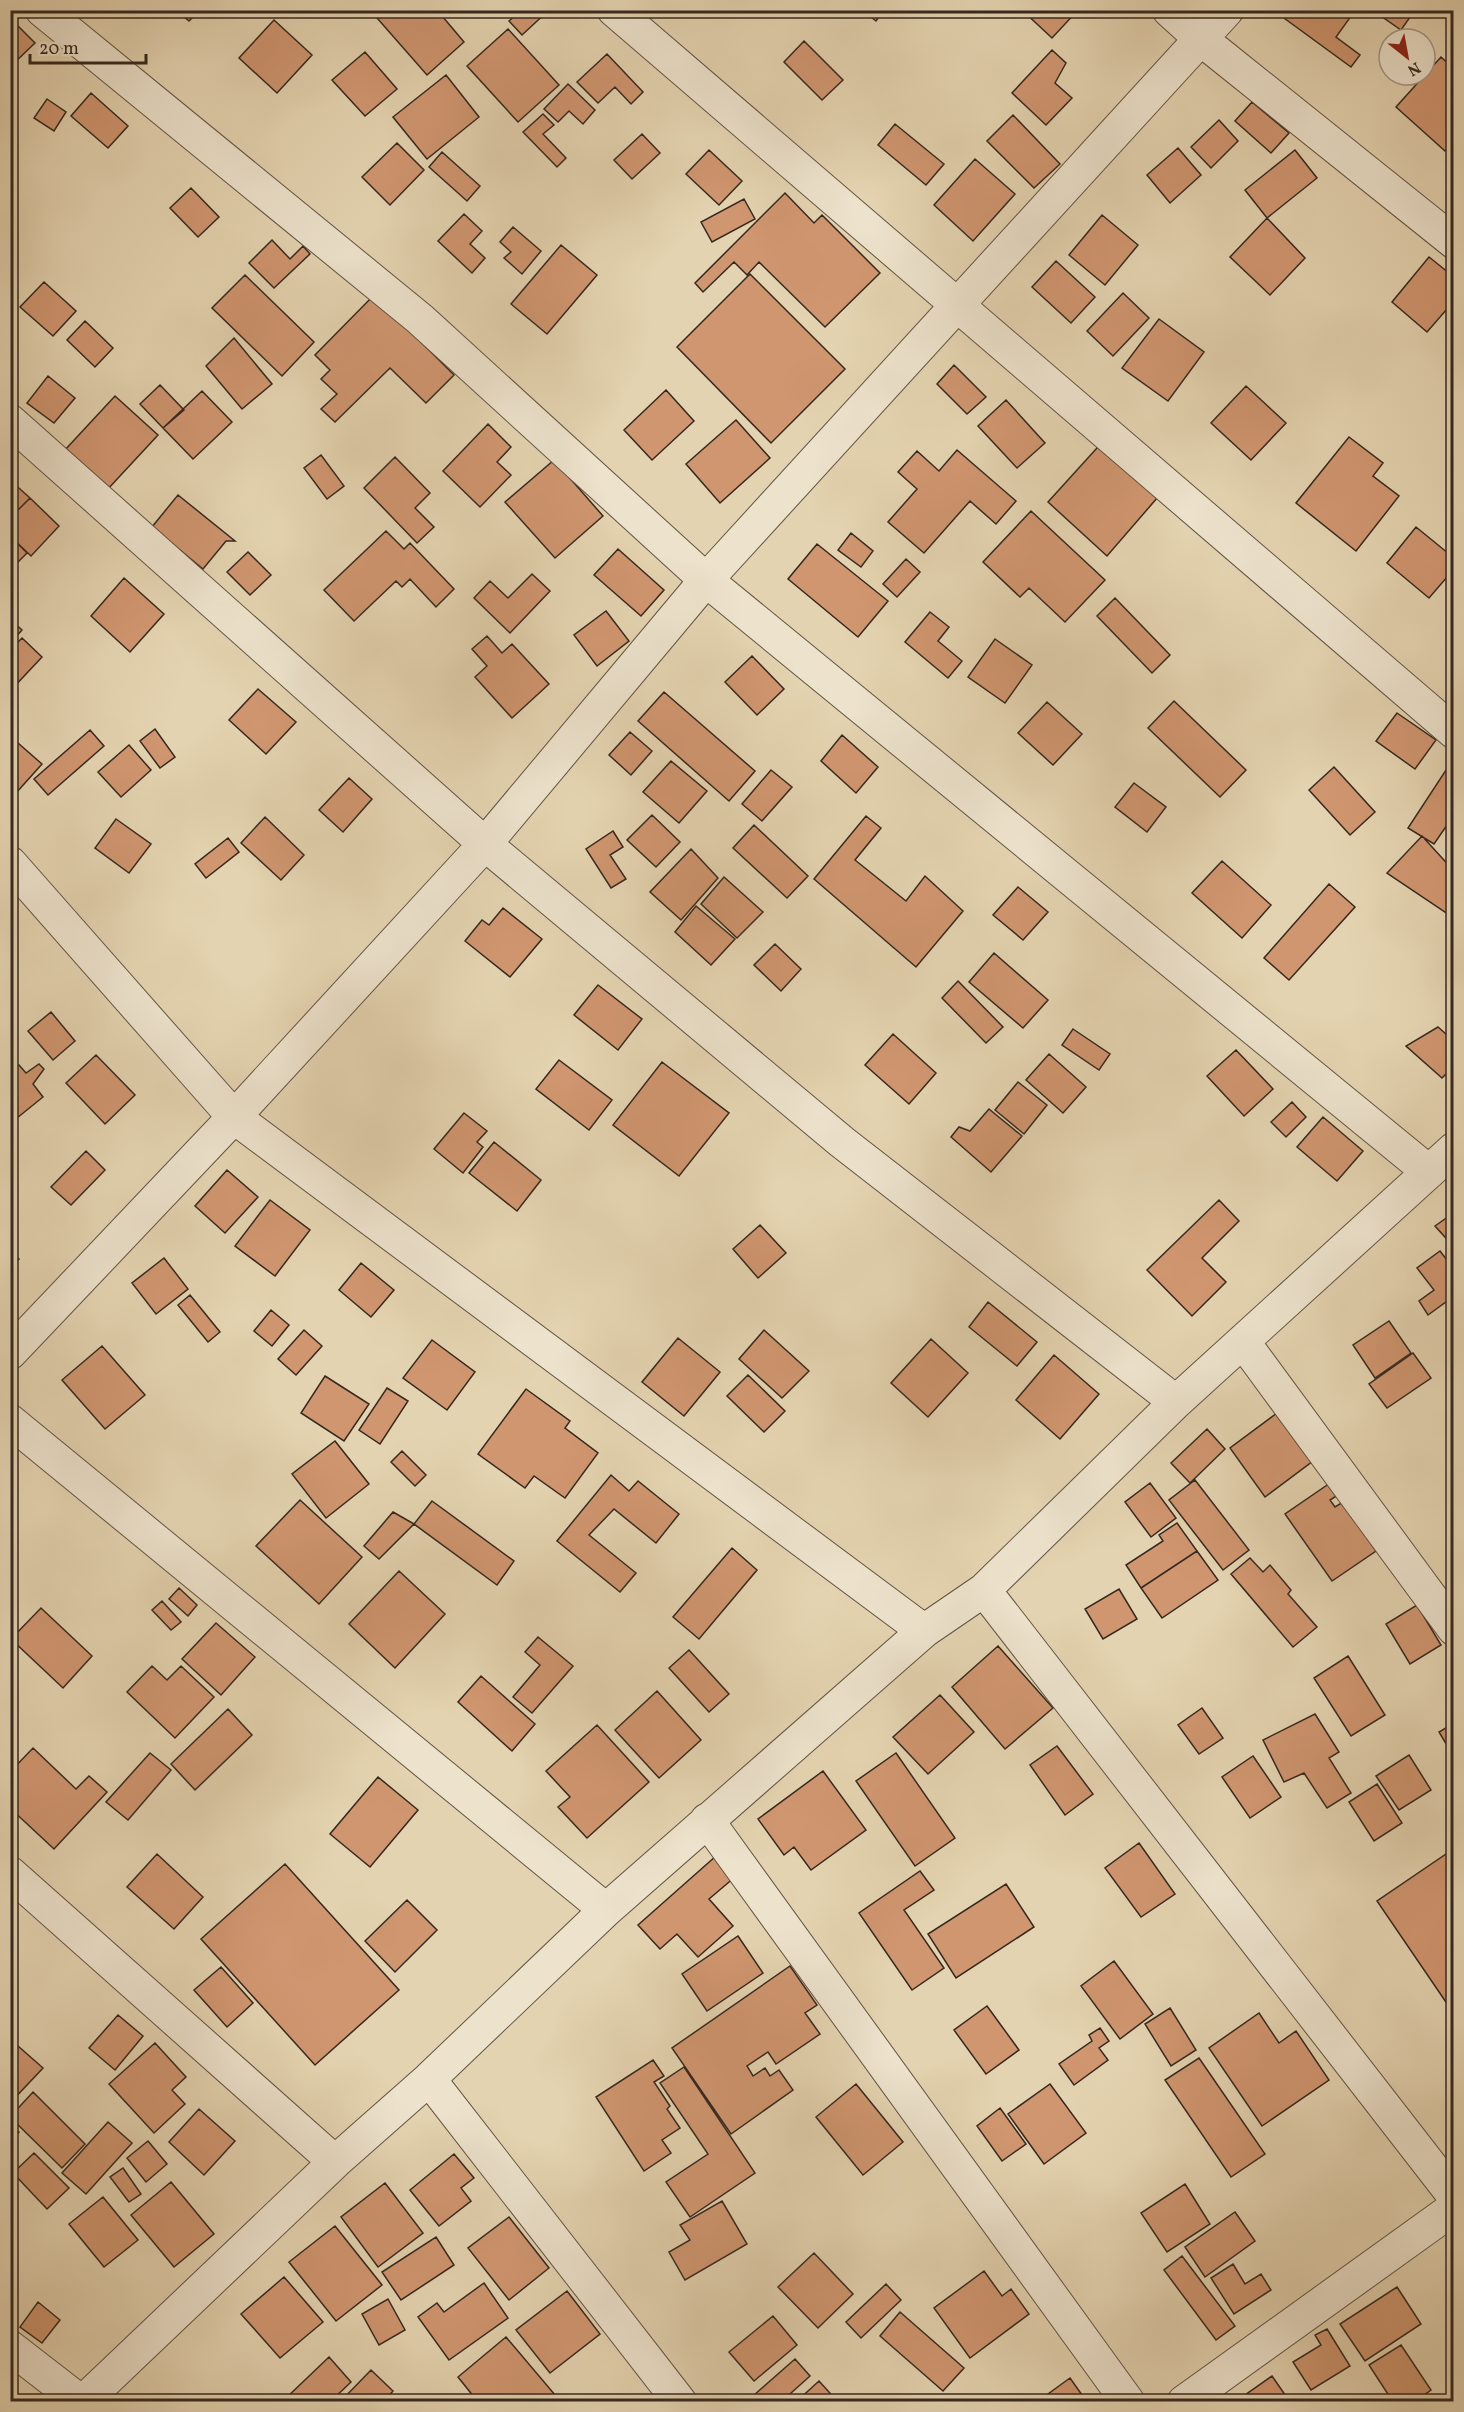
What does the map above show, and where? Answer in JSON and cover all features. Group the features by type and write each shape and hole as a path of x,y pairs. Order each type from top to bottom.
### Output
{"street":[{"path":"42,10 420,319 706,580 1429,1172"},
{"path":"614,10 1454,732"},
{"path":"1169,10 1202,40 1454,242"},
{"path":"10,1353 234,1117 485,844 706,580 1227,10"},
{"path":"10,421 485,844 842,1142 1176,1402"},
{"path":"10,863 234,1117 924,1631"},
{"path":"10,2347 82,2402 335,2162 429,2079 606,1910 924,1631 984,1590 1176,1402 1244,1343 1454,1149"},
{"path":"1244,1343 1454,1629"},
{"path":"10,1421 606,1910"},
{"path":"984,1590 1454,2196"},
{"path":"707,1820 1128,2402"},
{"path":"10,1873 335,2162"},
{"path":"429,2079 681,2402"},
{"path":"1184,2402 1454,2208"}],"building":[{"path":"176,10 200,10 189,21"},
{"path":"370,10 437,10 464,42 427,75"},
{"path":"521,10 549,10 522,35 509,21"},
{"path":"735,10 747,10 741,17"},
{"path":"862,10 884,10 876,21"},
{"path":"1022,10 1078,10 1052,38"},
{"path":"1273,10 1338,10 1349,19 1336,37 1360,55 1351,67"},
{"path":"1385,10 1415,10 1403,27 1397,27 1381,16"},
{"path":"10,18 35,43 11,66 10,66"},
{"path":"274,20 312,55 277,93 239,58"},
{"path":"508,29 559,85 518,122 467,66"},
{"path":"804,41 843,80 822,100 784,62"},
{"path":"1052,50 1066,63 1055,83 1072,98 1046,125 1012,93"},
{"path":"365,52 397,89 365,116 332,80"},
{"path":"607,54 643,92 631,104 615,87 598,103 577,82"},
{"path":"1441,57 1454,69 1454,142 1445,151 1396,107 1414,87 1437,87 1437,61"},
{"path":"446,75 479,117 427,159 393,117"},
{"path":"568,84 595,110 583,124 569,111 558,122 544,109"},
{"path":"91,93 128,126 108,148 71,116"},
{"path":"47,99 66,112 54,131 34,118"},
{"path":"1252,102 1289,133 1271,153 1235,121"},
{"path":"543,114 554,125 543,134 566,158 557,167 523,132"},
{"path":"1013,115 1060,164 1034,188 987,141"},
{"path":"1219,120 1238,141 1211,168 1191,147"},
{"path":"895,124 944,164 926,185 878,145"},
{"path":"642,134 660,153 632,179 614,160"},
{"path":"397,143 424,170 390,205 362,177"},
{"path":"1178,148 1201,175 1170,203 1147,175"},
{"path":"709,150 742,181 719,205 686,174"},
{"path":"1295,150 1317,178 1267,218 1245,190"},
{"path":"442,152 480,186 467,201 429,167"},
{"path":"975,159 1015,194 973,241 934,205"},
{"path":"191,188 219,217 198,237 170,208"},
{"path":"785,193 814,223 822,215 880,273 825,327 759,262 747,275 734,262 703,292 695,283"},
{"path":"744,199 755,219 712,242 701,222"},
{"path":"464,214 482,231 470,244 485,258 472,273 438,241"},
{"path":"1102,215 1138,245 1105,285 1069,255"},
{"path":"1267,218 1305,258 1270,295 1230,257"},
{"path":"513,227 541,251 522,274 504,258 511,252 500,242"},
{"path":"272,240 290,259 303,246 310,254 274,288 249,263"},
{"path":"561,245 597,275 547,334 511,304"},
{"path":"1429,257 1454,277 1454,301 1427,332 1392,302"},
{"path":"1056,261 1095,297 1071,323 1032,287"},
{"path":"750,274 845,369 771,443 677,347"},
{"path":"245,275 314,342 282,376 212,308"},
{"path":"44,282 76,311 53,336 20,307"},
{"path":"1123,293 1149,318 1113,356 1087,331"},
{"path":"374,295 454,375 426,403 390,368 335,422 321,409 337,394 321,379 330,370 315,355"},
{"path":"1159,319 1204,352 1168,401 1122,368"},
{"path":"85,321 113,348 95,367 67,340"},
{"path":"234,338 272,384 242,409 206,366"},
{"path":"954,365 986,397 967,414 937,384"},
{"path":"48,376 75,398 54,423 27,403"},
{"path":"160,385 184,410 163,428 140,404"},
{"path":"1246,386 1286,423 1251,460 1211,423"},
{"path":"666,390 694,421 652,460 624,430"},
{"path":"202,391 232,422 193,459 163,428"},
{"path":"115,396 158,435 107,490 64,451"},
{"path":"1006,400 1045,443 1017,468 978,426"},
{"path":"736,420 770,458 720,503 686,464"},
{"path":"488,424 511,447 497,462 511,475 480,507 443,471"},
{"path":"1349,437 1383,463 1373,476 1399,496 1356,551 1296,503"},
{"path":"1106,438 1164,490 1107,556 1048,502"},
{"path":"957,450 1016,501 996,524 970,501 924,553 888,522 917,489 898,472 917,451 939,471"},
{"path":"321,455 344,486 327,499 304,468"},
{"path":"395,457 430,493 415,508 434,527 417,543 364,488"},
{"path":"554,460 603,516 555,558 505,502"},
{"path":"10,480 30,498 10,518"},
{"path":"178,495 235,541 226,541 203,569 152,527"},
{"path":"30,498 59,526 31,556 10,536 10,518"},
{"path":"1031,511 1105,580 1065,622 1029,588 1020,597 983,562"},
{"path":"1416,527 1454,558 1454,569 1429,598 1387,563"},
{"path":"386,531 404,549 410,543 454,589 436,607 410,579 402,587 396,581 354,621 324,590"},
{"path":"851,533 873,551 861,567 838,550"},
{"path":"10,536 27,553 10,570"},
{"path":"817,544 888,601 858,637 788,579"},
{"path":"618,549 664,590 641,616 594,575"},
{"path":"248,552 271,575 250,595 227,572"},
{"path":"906,559 920,572 897,597 883,584"},
{"path":"532,574 550,591 510,633 474,598 490,581 508,598"},
{"path":"124,578 164,614 130,652 91,616"},
{"path":"1115,598 1170,655 1152,673 1097,616"},
{"path":"606,611 629,641 597,666 574,635"},
{"path":"930,612 949,627 938,641 962,661 948,678 905,642"},
{"path":"10,619 22,630 10,643"},
{"path":"487,636 502,653 512,644 549,684 512,718 475,677 487,666 472,649"},
{"path":"22,638 42,657 10,691 10,650"},
{"path":"995,639 1032,665 1005,703 968,677"},
{"path":"752,656 784,689 757,715 725,682"},
{"path":"258,689 296,722 266,754 229,720"},
{"path":"664,692 755,771 729,801 638,721"},
{"path":"1174,701 1246,770 1220,797 1148,728"},
{"path":"1047,702 1082,734 1053,765 1018,733"},
{"path":"1397,713 1436,740 1415,769 1376,741"},
{"path":"155,729 175,757 160,768 140,741"},
{"path":"90,730 104,746 48,795 34,779"},
{"path":"630,732 652,751 631,775 609,755"},
{"path":"842,735 878,767 856,793 821,761"},
{"path":"10,736 42,764 16,793 10,789"},
{"path":"129,745 151,770 121,797 98,772"},
{"path":"671,761 707,791 679,823 643,792"},
{"path":"1334,767 1375,812 1350,835 1309,790"},
{"path":"1448,767 1454,771 1454,815 1434,844 1408,828"},
{"path":"771,770 792,787 762,821 742,804"},
{"path":"349,778 372,799 343,832 319,810"},
{"path":"1134,783 1166,807 1147,832 1115,807"},
{"path":"652,815 680,842 656,867 627,840"},
{"path":"866,816 881,828 855,860 906,901 925,876 963,911 916,967 814,879"},
{"path":"265,817 304,855 281,880 241,843"},
{"path":"116,819 151,844 129,873 95,848"},
{"path":"754,825 808,876 787,898 733,848"},
{"path":"613,831 623,847 610,855 626,879 611,888 586,849"},
{"path":"1422,836 1454,871 1454,910 1448,914 1387,873"},
{"path":"228,838 239,852 206,878 195,864"},
{"path":"691,849 718,878 681,920 650,892"},
{"path":"1222,861 1271,905 1242,938 1192,893"},
{"path":"724,877 763,912 737,938 701,904"},
{"path":"1329,884 1355,907 1289,980 1264,958"},
{"path":"1018,887 1048,912 1023,940 993,915"},
{"path":"696,906 735,939 711,965 675,932"},
{"path":"503,908 542,939 510,977 465,941 482,920 489,925"},
{"path":"775,944 801,969 781,991 754,965"},
{"path":"994,953 1048,1000 1023,1028 969,982"},
{"path":"958,981 1003,1027 986,1043 942,998"},
{"path":"598,985 642,1019 618,1050 574,1015"},
{"path":"51,1012 75,1041 53,1060 28,1031"},
{"path":"1438,1027 1454,1041 1454,1066 1442,1078 1406,1046"},
{"path":"1073,1029 1110,1054 1099,1070 1062,1045"},
{"path":"893,1034 936,1073 909,1104 865,1065"},
{"path":"1236,1050 1273,1089 1244,1116 1207,1076"},
{"path":"1049,1054 1086,1087 1063,1113 1026,1080"},
{"path":"96,1055 135,1095 105,1124 66,1083"},
{"path":"559,1060 612,1100 589,1130 536,1089"},
{"path":"662,1062 729,1113 679,1176 613,1125"},
{"path":"39,1064 44,1069 33,1084 43,1097 17,1118 10,1110 10,1072 19,1065 26,1073"},
{"path":"1018,1082 1047,1105 1024,1134 995,1110"},
{"path":"1292,1102 1306,1117 1286,1137 1271,1122"},
{"path":"989,1109 1022,1136 991,1172 951,1137 959,1127 970,1131"},
{"path":"464,1113 487,1131 477,1142 483,1147 463,1173 434,1149"},
{"path":"1323,1117 1363,1151 1337,1181 1297,1147"},
{"path":"494,1142 541,1180 517,1211 469,1173"},
{"path":"86,1151 105,1170 71,1205 51,1187"},
{"path":"227,1170 258,1197 225,1233 195,1206"},
{"path":"270,1200 310,1230 275,1276 235,1246"},
{"path":"1219,1200 1239,1221 1202,1258 1226,1282 1192,1316 1147,1270"},
{"path":"1452,1214 1454,1216 1454,1247 1435,1226"},
{"path":"760,1225 786,1253 758,1278 733,1249"},
{"path":"10,1251 19,1259 10,1269"},
{"path":"1440,1251 1454,1269 1454,1296 1428,1315 1419,1301 1434,1290 1417,1268"},
{"path":"164,1258 188,1289 156,1314 132,1283"},
{"path":"361,1263 394,1290 371,1317 339,1290"},
{"path":"190,1295 220,1332 208,1342 178,1305"},
{"path":"988,1302 1037,1342 1017,1366 969,1327"},
{"path":"271,1310 289,1325 272,1346 254,1331"},
{"path":"1389,1321 1411,1353 1375,1378 1353,1345"},
{"path":"304,1330 322,1346 296,1375 278,1359"},
{"path":"764,1330 809,1371 782,1398 739,1359"},
{"path":"678,1338 720,1372 684,1416 642,1382"},
{"path":"931,1339 968,1373 928,1417 891,1383"},
{"path":"432,1340 475,1372 447,1410 403,1378"},
{"path":"102,1346 145,1395 105,1429 62,1380"},
{"path":"1413,1353 1431,1378 1387,1408 1369,1384"},
{"path":"1054,1355 1099,1394 1060,1439 1016,1400"},
{"path":"748,1375 785,1411 764,1432 727,1396"},
{"path":"325,1376 369,1404 344,1441 301,1413"},
{"path":"387,1388 408,1401 380,1444 359,1430"},
{"path":"526,1389 570,1421 565,1428 598,1453 565,1498 534,1476 525,1488 478,1454"},
{"path":"1281,1410 1317,1458 1265,1497 1230,1448"},
{"path":"1207,1429 1225,1449 1190,1483 1171,1463"},
{"path":"335,1441 369,1484 326,1518 292,1474"},
{"path":"402,1451 426,1475 415,1486 391,1462"},
{"path":"611,1475 629,1491 638,1481 679,1514 656,1543 614,1509 589,1535 636,1573 620,1592 557,1541"},
{"path":"1195,1480 1249,1550 1223,1570 1169,1500"},
{"path":"1333,1481 1341,1493 1330,1500 1335,1507 1343,1502 1376,1551 1332,1581 1285,1514"},
{"path":"1150,1483 1176,1518 1151,1537 1125,1502"},
{"path":"300,1500 362,1557 319,1604 256,1546"},
{"path":"432,1501 514,1561 497,1585 414,1524"},
{"path":"393,1512 414,1524 379,1559 364,1546"},
{"path":"1177,1523 1197,1551 1141,1588 1126,1565 1163,1541 1159,1535"},
{"path":"732,1548 757,1570 699,1639 673,1617"},
{"path":"1197,1551 1218,1580 1162,1618 1141,1588"},
{"path":"1250,1558 1263,1572 1270,1565 1291,1590 1288,1594 1317,1627 1293,1647 1231,1574"},
{"path":"399,1571 445,1614 395,1668 349,1624"},
{"path":"179,1588 197,1605 188,1616 169,1599"},
{"path":"1119,1589 1137,1619 1103,1639 1085,1609"},
{"path":"162,1601 181,1622 171,1630 152,1610"},
{"path":"1417,1605 1441,1645 1410,1664 1386,1624"},
{"path":"41,1608 92,1656 63,1688 11,1639"},
{"path":"216,1623 255,1657 221,1695 182,1659"},
{"path":"538,1637 573,1666 532,1713 513,1697 540,1665 525,1652"},
{"path":"998,1646 1053,1708 1005,1749 952,1687"},
{"path":"689,1650 729,1694 709,1712 669,1668"},
{"path":"1348,1656 1385,1715 1351,1736 1314,1678"},
{"path":"152,1666 167,1680 181,1666 214,1697 175,1738 127,1692"},
{"path":"481,1676 535,1724 512,1751 458,1702"},
{"path":"657,1691 701,1740 659,1778 615,1730"},
{"path":"940,1695 974,1732 928,1774 893,1737"},
{"path":"1202,1708 1223,1738 1199,1754 1178,1725"},
{"path":"228,1709 252,1735 195,1790 171,1764"},
{"path":"1315,1714 1339,1752 1329,1758 1351,1793 1327,1808 1304,1773 1284,1782 1263,1740"},
{"path":"1454,1723 1454,1757 1439,1732"},
{"path":"597,1725 649,1782 587,1838 558,1807 570,1797 546,1771"},
{"path":"1057,1746 1093,1794 1065,1815 1030,1765"},
{"path":"33,1748 76,1789 89,1776 107,1792 54,1849 10,1808 10,1772"},
{"path":"150,1753 171,1770 128,1820 106,1802"},
{"path":"896,1753 955,1838 915,1866 856,1781"},
{"path":"1409,1755 1431,1790 1399,1810 1376,1776"},
{"path":"1253,1756 1281,1797 1250,1818 1222,1777"},
{"path":"823,1771 866,1830 811,1870 794,1847 784,1855 758,1819"},
{"path":"378,1777 418,1810 370,1867 330,1834"},
{"path":"1377,1784 1402,1823 1374,1841 1349,1802"},
{"path":"1139,1843 1175,1894 1141,1917 1105,1868"},
{"path":"1449,1852 1454,1859 1454,2006 1450,2008 1377,1901"},
{"path":"157,1854 203,1897 174,1929 127,1887"},
{"path":"716,1856 735,1877 709,1899 733,1926 698,1957 677,1934 660,1949 638,1925"},
{"path":"285,1864 399,1990 315,2065 201,1939"},
{"path":"920,1871 934,1890 904,1910 944,1968 912,1990 859,1913"},
{"path":"1006,1884 1034,1927 956,1978 928,1934"},
{"path":"407,1900 437,1930 395,1972 365,1941"},
{"path":"738,1936 763,1973 707,2011 682,1974"},
{"path":"1114,1961 1153,2014 1120,2039 1081,1986"},
{"path":"790,1966 817,2005 805,2013 820,2034 776,2064 768,2052 747,2066 753,2076 765,2068 770,2076 779,2070 793,2090 731,2134 672,2048"},
{"path":"221,1967 253,2003 227,2027 194,1990"},
{"path":"987,2006 1019,2050 986,2074 954,2030"},
{"path":"1170,2008 1196,2050 1171,2066 1145,2024"},
{"path":"1259,2013 1279,2043 1296,2031 1329,2080 1262,2126 1209,2048"},
{"path":"118,2015 143,2036 115,2070 89,2048"},
{"path":"1100,2028 1109,2041 1099,2048 1108,2060 1074,2085 1059,2064 1092,2041 1089,2035"},
{"path":"10,2039 43,2068 10,2103"},
{"path":"155,2043 186,2077 172,2090 185,2104 154,2133 109,2084"},
{"path":"1199,2058 1265,2154 1231,2177 1165,2080"},
{"path":"653,2060 664,2076 654,2082 670,2106 667,2109 680,2128 662,2140 671,2153 644,2171 596,2097"},
{"path":"684,2067 755,2173 690,2217 666,2182 708,2154 660,2083"},
{"path":"856,2084 903,2142 863,2175 816,2117"},
{"path":"1050,2084 1086,2133 1044,2164 1008,2114"},
{"path":"33,2092 85,2144 62,2168 10,2117"},
{"path":"1000,2108 1026,2144 1002,2161 977,2126"},
{"path":"199,2109 235,2141 204,2175 169,2142"},
{"path":"108,2122 132,2143 86,2194 62,2173"},
{"path":"10,2125 19,2132 10,2141"},
{"path":"148,2141 167,2164 146,2182 127,2158"},
{"path":"34,2153 69,2188 47,2209 13,2173"},
{"path":"454,2154 474,2178 461,2188 471,2201 439,2226 410,2190"},
{"path":"123,2168 141,2194 129,2202 110,2177"},
{"path":"171,2182 214,2234 174,2267 131,2215"},
{"path":"385,2183 423,2233 378,2267 341,2217"},
{"path":"1185,2184 1210,2224 1167,2252 1141,2213"},
{"path":"103,2197 138,2240 104,2267 69,2224"},
{"path":"722,2201 747,2244 685,2280 669,2252 690,2240 680,2225"},
{"path":"1235,2212 1255,2241 1205,2277 1185,2247"},
{"path":"509,2217 549,2268 509,2300 468,2248"},
{"path":"335,2226 382,2285 336,2321 289,2262"},
{"path":"436,2237 454,2265 401,2300 382,2272"},
{"path":"10,2243 16,2249 10,2255"},
{"path":"814,2253 853,2294 818,2328 778,2287"},
{"path":"1182,2256 1235,2326 1216,2340 1164,2270"},
{"path":"1233,2264 1245,2284 1261,2274 1271,2290 1234,2314 1211,2278"},
{"path":"984,2271 1002,2296 1011,2289 1029,2314 970,2358 934,2308"},
{"path":"284,2277 323,2322 280,2358 241,2314"},
{"path":"484,2283 508,2318 449,2360 418,2317 437,2303 444,2312"},
{"path":"886,2284 901,2300 861,2338 846,2322"},
{"path":"1397,2287 1421,2324 1365,2361 1340,2324"},
{"path":"567,2291 600,2334 550,2373 516,2330"},
{"path":"388,2299 405,2330 379,2345 362,2314"},
{"path":"38,2302 60,2320 42,2343 20,2327"},
{"path":"900,2312 964,2368 943,2391 880,2336"},
{"path":"773,2316 797,2345 754,2381 729,2352"},
{"path":"1327,2329 1350,2366 1311,2390 1293,2362 1321,2345 1315,2335"},
{"path":"506,2337 561,2402 478,2402 458,2377"},
{"path":"1401,2345 1431,2390 1414,2402 1393,2402 1369,2365"},
{"path":"329,2357 351,2382 330,2402 286,2402 284,2400"},
{"path":"795,2359 810,2376 781,2402 759,2402 754,2395"},
{"path":"371,2370 393,2391 383,2402 340,2402"},
{"path":"1272,2376 1290,2402 1235,2402"},
{"path":"1070,2378 1087,2402 1037,2402"},
{"path":"819,2381 838,2402 796,2402"}]}
